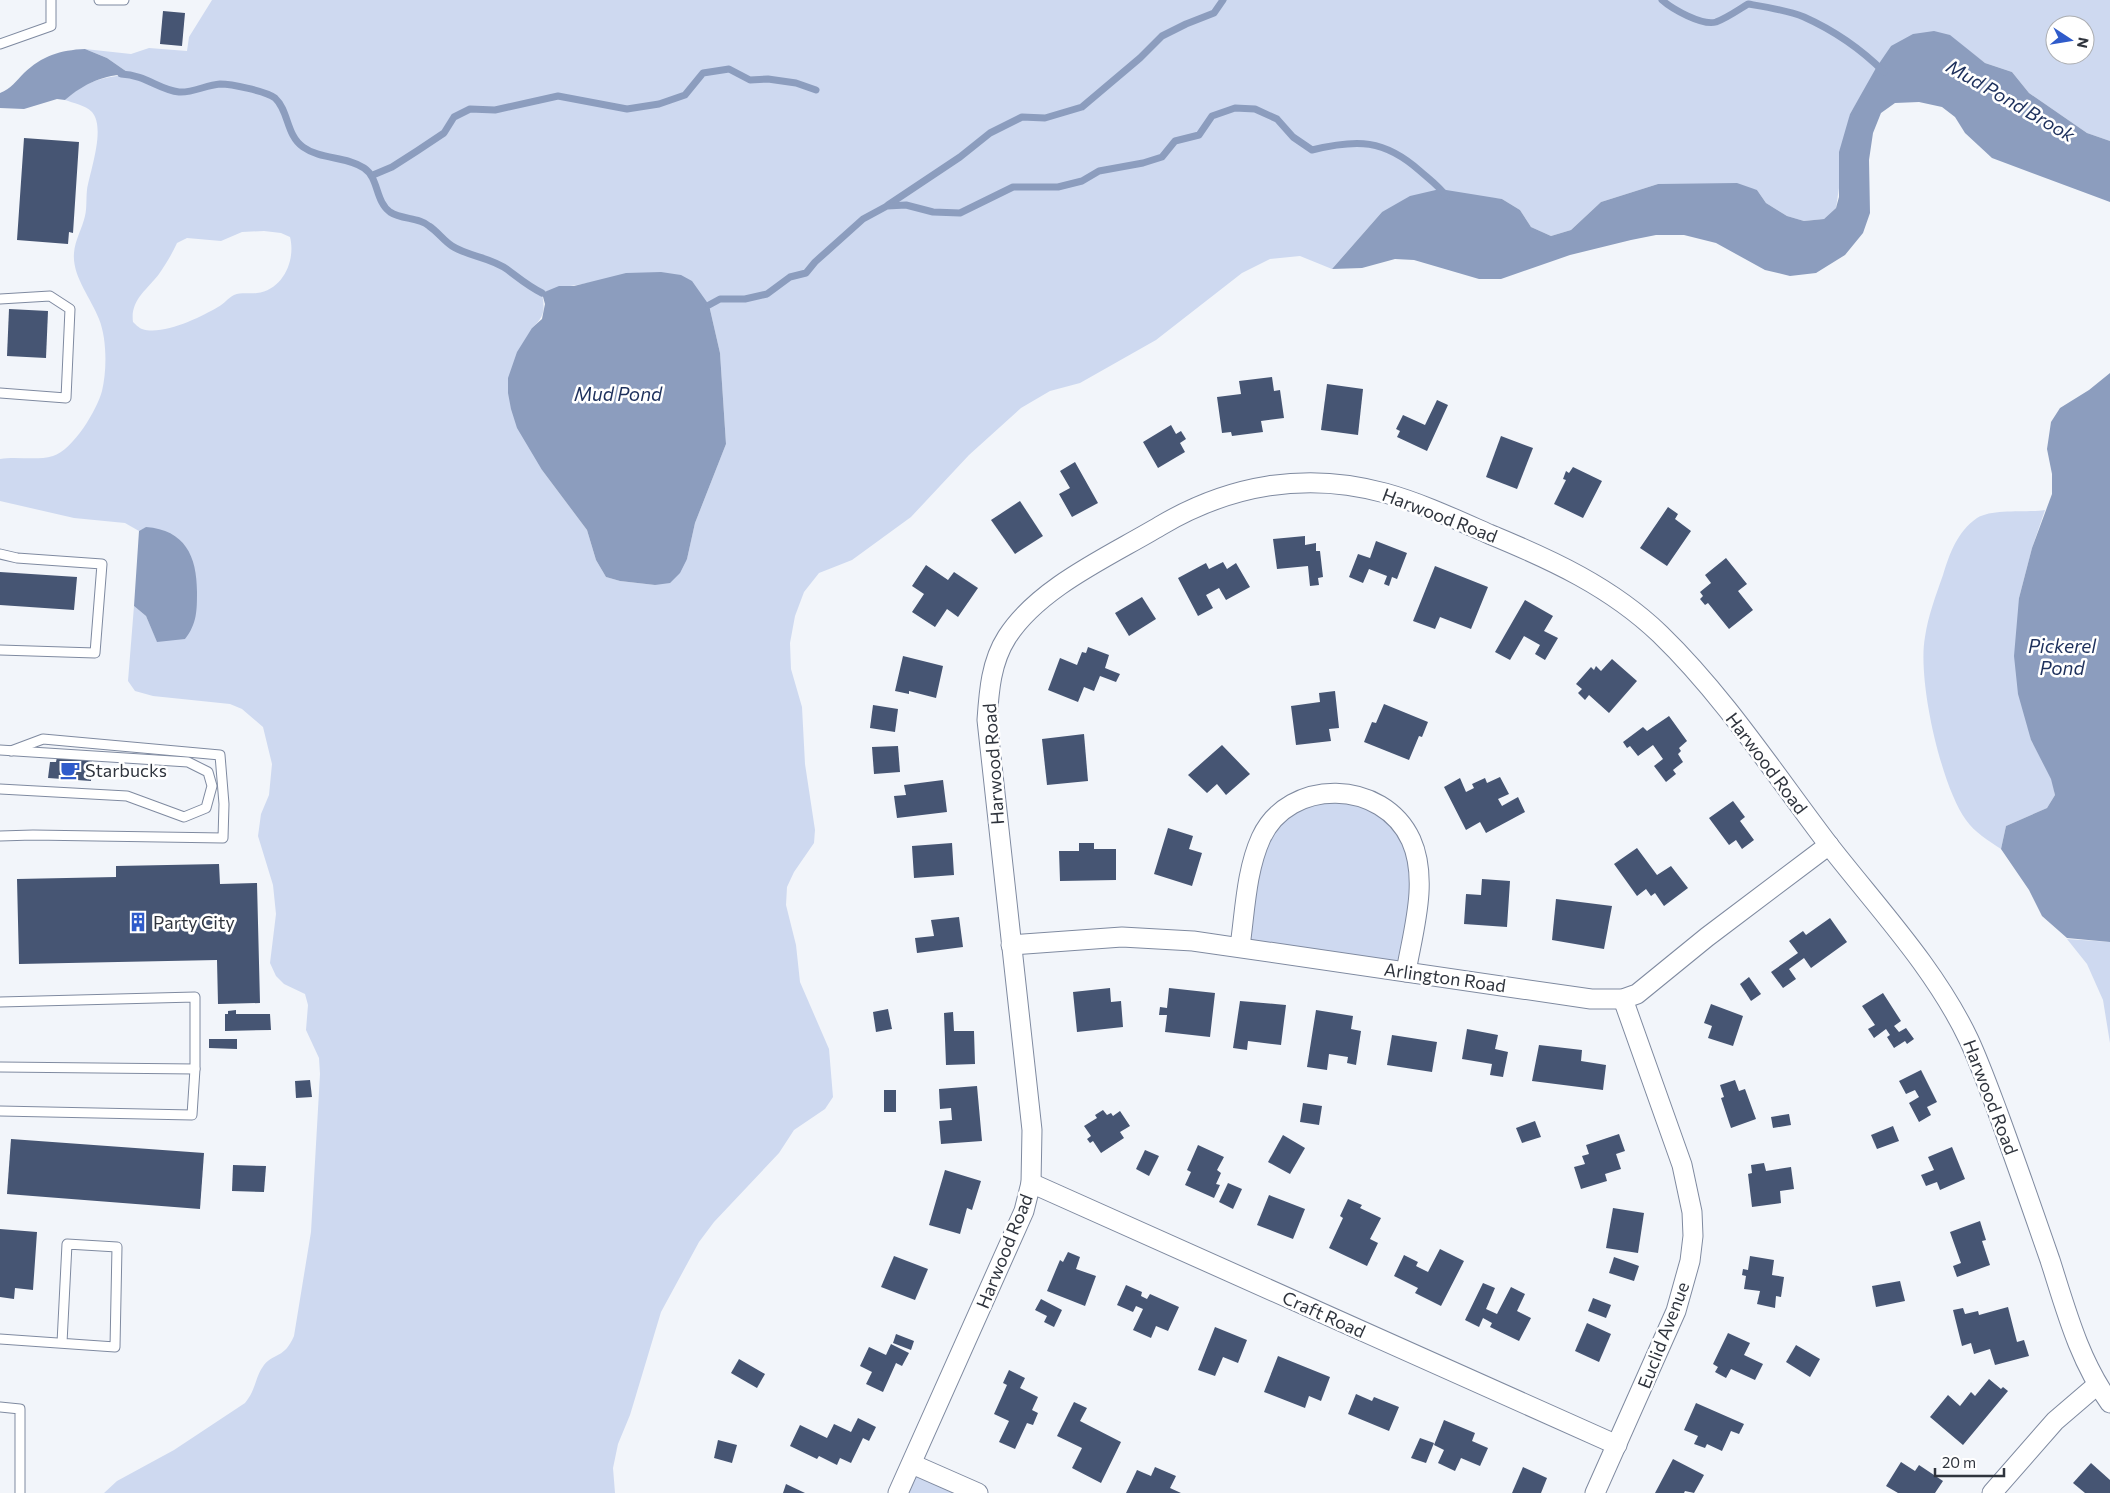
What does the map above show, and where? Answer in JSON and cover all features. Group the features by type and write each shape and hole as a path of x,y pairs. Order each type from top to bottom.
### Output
{"street":[{"name":"Harwood Road","path":"898,1493 1014,1236 1032,1183 1032,1130 1010,945 987,720 994,664 1005,639 1022,617 1075,576 1182,512 1235,491 1265,485 1327,483 1384,492 1413,502 1528,550 1587,578 1638,614 1684,659 1731,716 1939,986 1971,1043 2027,1192 2076,1340 2097,1385 2110,1403"},
{"path":"1240,946 1256,854 1261,838 1270,823 1282,811 1298,802 1316,796 1337,793 1357,795 1375,801 1388,810 1411,840 1416,858 1418,893 1406,972"},
{"name":"Arlington Road","path":"1010,945 1122,937 1193,941 1240,946 1591,998 1623,999 1637,994 1707,937 1829,845"},
{"name":"Euclid Avenue","path":"1596,1493 1676,1310 1690,1261 1693,1236 1692,1212 1682,1165 1623,999"},
{"name":"Craft Road","path":"1032,1183 1617,1445"},
{"path":"1992,1493 2055,1421 2097,1385"},
{"path":"912,1464 972,1492"}],"lane":[{"path":"0,44 51,26 51,0"},
{"path":"99,0 124,0"},
{"path":"0,299 50,296 70,309 66,398 0,393"},
{"path":"0,554 16,558 102,564 96,653 0,650"},
{"path":"0,836 223,838 224,804 220,755 43,738 11,751"},
{"path":"0,750 188,762 208,772 212,786 206,808 184,817 127,796 0,789"},
{"path":"0,1002 195,997 195,1069 192,1115 0,1111"},
{"path":"0,1067 195,1069"},
{"path":"0,1339 115,1347 116,1247 67,1244 62,1343"},
{"path":"0,1408 20,1409 20,1493"}],"shaded area":[{"path":"212,0 2110,0 2110,141 2087,133 2029,93 2012,72 1985,63 1969,51 1891,46 1850,114 1836,208 1824,219 1804,221 1787,216 1766,203 1757,190 1715,184 1658,184 1601,202 1571,230 1551,236 1531,227 1520,210 1502,199 1473,196 1382,212 1332,269 1300,256 1270,259 1242,273 1156,340 1080,383 1050,391 1021,408 969,455 911,517 852,560 819,573 804,592 795,616 790,643 791,669 802,707 805,764 815,830 814,843 794,872 787,887 786,905 796,945 800,982 829,1049 833,1097 825,1109 794,1130 779,1153 714,1222 699,1242 661,1312 630,1415 618,1444 613,1468 615,1493 104,1493 117,1481 174,1450 245,1403 264,1365 283,1352 294,1336 311,1232 320,1074 319,1058 306,1030 308,1005 305,994 284,984 276,976 270,963 276,914 273,885 258,836 261,814 269,795 272,764 263,727 242,709 230,704 153,696 135,691 128,681 134,606 146,616 157,641 147,527 139,531 125,523 74,518 0,501 0,459 47,457 61,452 76,438 90,418 104,383 105,355 102,327 79,278 74,262 76,244 86,213 87,190 96,150 98,128 92,112 65,100 80,88 95,81 130,74 107,58 85,49 131,54 149,48 187,51 189,37","holes":["264,231 281,233 290,237 291,255 289,264 286,272 274,286 266,291 234,295 211,311 171,328 151,330 141,328 133,322 134,307 137,301 159,274 177,243 187,238 221,241 242,232","593,282 709,305 720,353 726,444 695,523 687,559 655,585 620,581 606,577 596,560 587,530 542,470 532,328 542,316 544,304 542,293 561,287"]},
{"path":"2045,510 2032,548 2019,598 2031,740 2052,779 2055,795 2047,808 2006,826 2001,849 1969,824 1957,804 1948,783 1933,732 1928,704 1923,656 1925,637 1932,606 1948,559 1964,530 1977,518 1992,513"},
{"path":"1375,801 1416,858 1406,972 1240,946 1255,854 1298,802"},
{"path":"2067,939 2110,942 2110,1043 2103,1000 2087,964"},
{"path":"912,1464 967,1493 898,1493"}],"water":[{"path":"1934,31 1950,35 1985,63 2012,72 2029,93 2087,133 2110,141 2110,202 1992,158 1965,133 1955,117 1942,107 1919,102 1895,103 1881,113 1873,133 1869,160 1870,213 1863,233 1845,255 1816,273 1790,276 1765,270 1716,243 1684,235 1656,235 1631,240 1570,255 1501,279 1479,279 1414,260 1395,259 1362,268 1332,269 1382,212 1410,196 1440,189 1502,199 1520,210 1531,227 1551,236 1571,230 1601,202 1658,184 1737,183 1757,190 1766,203 1787,216 1804,221 1824,219 1836,208 1839,197 1839,152 1850,114 1876,68 1891,46 1913,34"},
{"path":"85,49 107,58 130,74 111,76 95,81 65,100 57,99 24,109 0,108 0,93 10,87 38,62 59,53"},
{"name":"Mud Pond","path":"661,272 681,275 692,281 709,305 720,353 726,444 695,523 687,559 680,573 670,583 655,585 620,581 606,577 596,560 587,530 542,470 517,428 508,393 508,378 517,352 532,328 542,319 545,304 542,293 559,286 574,286 626,273"},
{"name":"Pickerel Pond","path":"2110,373 2110,942 2067,938 2042,916 2029,890 2001,849 2006,826 2047,808 2055,795 2051,779 2031,740 2018,694 2014,656 2019,598 2032,548 2052,494 2052,474 2047,449 2051,422 2060,408 2089,390"},
{"path":"146,527 170,533 179,539 186,547 195,567 196,611 192,628 185,639 157,642 146,616 134,606 139,531"}],"building":[{"path":"163,11 185,13 182,46 160,44"},
{"path":"24,138 79,142 73,233 69,232 68,244 17,240"},
{"path":"9,309 48,311 46,358 7,356"},
{"path":"1272,377 1274,391 1280,390 1284,418 1261,421 1263,432 1232,436 1231,432 1222,433 1217,397 1241,394 1239,381"},
{"path":"1327,384 1363,389 1358,435 1321,430"},
{"path":"1437,400 1448,405 1427,451 1397,437 1400,431 1396,429 1403,415 1425,425"},
{"path":"1171,425 1176,434 1181,431 1186,439 1180,443 1185,452 1158,468 1143,442"},
{"path":"1501,436 1533,448 1517,489 1486,477"},
{"path":"1075,462 1098,503 1072,517 1059,494 1070,488 1060,471"},
{"path":"1573,467 1602,481 1583,518 1554,504 1566,480 1563,479 1566,471 1569,473"},
{"path":"1020,501 1043,536 1015,554 991,520"},
{"path":"1668,507 1678,514 1675,519 1691,531 1667,566 1640,548"},
{"path":"1305,536 1305,545 1316,543 1316,551 1320,551 1323,577 1318,578 1319,585 1310,586 1308,566 1277,569 1273,539"},
{"path":"1376,541 1407,553 1397,579 1392,577 1389,586 1384,584 1387,576 1369,569 1363,583 1349,577 1358,554 1370,558"},
{"path":"1726,558 1747,584 1738,591 1753,610 1729,629 1708,603 1705,605 1700,599 1703,596 1700,592 1711,583 1705,575"},
{"path":"1223,562 1227,569 1236,563 1250,587 1226,600 1219,588 1206,595 1213,608 1198,616 1178,578 1206,563 1209,569"},
{"path":"926,565 948,580 954,572 978,588 958,617 947,609 935,627 912,612 924,594 912,586"},
{"path":"1435,566 1488,587 1471,629 1440,617 1435,629 1413,621"},
{"path":"0,572 77,577 74,610 0,605"},
{"path":"1142,597 1156,619 1129,636 1115,613"},
{"path":"1525,600 1553,616 1544,631 1558,638 1545,660 1535,654 1540,645 1524,636 1510,660 1495,652"},
{"path":"1088,647 1109,655 1105,668 1120,674 1116,682 1100,676 1094,691 1084,687 1078,702 1048,690 1060,658 1077,665 1082,652 1086,653"},
{"path":"903,656 943,666 936,698 909,691 909,694 895,691"},
{"path":"1612,659 1637,681 1609,713 1589,695 1585,700 1578,693 1582,689 1576,684 1591,667 1594,670 1596,666 1601,671"},
{"path":"1335,691 1339,728 1329,729 1331,741 1296,745 1291,706 1320,702 1319,693"},
{"path":"1384,704 1428,722 1422,737 1419,736 1409,760 1364,742 1372,722 1376,723"},
{"path":"873,705 898,709 895,732 870,728"},
{"path":"1669,716 1687,741 1679,748 1681,751 1678,754 1683,762 1673,770 1676,774 1666,782 1654,766 1663,759 1653,745 1638,756 1630,746 1627,748 1623,742 1643,727 1647,731"},
{"path":"1084,734 1088,781 1047,785 1042,739"},
{"path":"1222,745 1250,774 1226,795 1217,784 1207,793 1188,775"},
{"path":"898,746 900,772 874,774 872,747"},
{"name":"Starbucks","path":"57,757 92,760 91,781 48,778 50,762 56,762"},
{"path":"1500,777 1509,794 1498,799 1502,806 1518,797 1525,812 1486,833 1480,822 1466,830 1444,787 1460,778 1466,792 1474,788 1472,784 1485,778 1487,783"},
{"path":"943,780 947,812 897,818 894,796 906,795 904,785"},
{"path":"1733,801 1745,817 1740,821 1754,840 1742,849 1736,840 1729,845 1709,818"},
{"path":"1168,828 1193,836 1189,849 1202,853 1192,886 1154,874"},
{"path":"952,843 954,875 914,878 912,846"},
{"path":"1079,843 1094,843 1094,849 1116,849 1116,880 1060,881 1059,851 1079,851"},
{"path":"1637,848 1657,875 1671,866 1688,888 1664,906 1655,893 1651,896 1646,889 1637,896 1614,864"},
{"name":"Party City","path":"219,864 220,884 257,883 260,1003 218,1004 217,960 19,964 17,879 116,877 116,866"},
{"path":"1482,879 1510,881 1507,927 1464,924 1466,894 1481,895"},
{"path":"1556,899 1612,906 1604,949 1552,940"},
{"path":"959,917 963,947 917,953 915,938 934,936 931,920"},
{"path":"1830,918 1847,942 1811,968 1804,958 1789,969 1796,979 1783,988 1771,972 1798,953 1789,941 1803,931 1806,935"},
{"path":"1749,977 1761,994 1751,1001 1740,984"},
{"path":"1110,988 1111,1002 1121,1001 1123,1027 1077,1032 1073,992"},
{"path":"1169,988 1215,993 1210,1037 1165,1032 1167,1015 1159,1015 1160,1007 1167,1008"},
{"path":"1883,993 1901,1021 1894,1026 1899,1032 1906,1028 1914,1039 1907,1044 1905,1041 1894,1048 1887,1037 1890,1035 1886,1029 1874,1038 1868,1029 1875,1025 1862,1006"},
{"path":"1240,1001 1286,1005 1281,1045 1248,1041 1247,1050 1233,1048"},
{"path":"1711,1004 1743,1016 1733,1046 1708,1038 1712,1026 1704,1023"},
{"path":"888,1009 892,1029 876,1032 873,1012"},
{"path":"236,1010 236,1014 270,1014 271,1030 225,1031 225,1014 228,1014 228,1011"},
{"path":"1316,1010 1353,1016 1351,1029 1361,1031 1356,1065 1347,1063 1348,1057 1329,1054 1327,1070 1307,1067"},
{"path":"953,1012 954,1031 974,1031 975,1064 946,1065 944,1013"},
{"path":"1467,1029 1498,1035 1495,1049 1508,1052 1503,1077 1490,1075 1492,1064 1462,1059"},
{"path":"1392,1035 1437,1042 1432,1072 1387,1065"},
{"path":"209,1039 237,1039 237,1049 209,1048"},
{"path":"1539,1045 1582,1050 1581,1061 1606,1065 1603,1090 1532,1081"},
{"path":"1921,1070 1937,1102 1927,1107 1931,1115 1919,1122 1909,1103 1919,1097 1915,1090 1906,1094 1899,1081"},
{"path":"310,1080 312,1097 296,1098 295,1081"},
{"path":"1735,1080 1739,1091 1745,1089 1756,1119 1731,1128 1721,1098 1724,1097 1720,1085"},
{"path":"977,1086 982,1141 941,1144 939,1121 952,1120 951,1108 940,1109 939,1089"},
{"path":"884,1090 896,1090 896,1112 884,1112"},
{"path":"1303,1103 1322,1106 1319,1125 1300,1122"},
{"path":"1103,1110 1107,1115 1111,1113 1113,1116 1120,1111 1130,1126 1120,1132 1124,1138 1101,1153 1093,1141 1090,1143 1087,1139 1091,1136 1084,1126 1097,1118 1095,1115"},
{"path":"1789,1114 1791,1125 1773,1128 1771,1117"},
{"path":"1535,1121 1541,1137 1522,1143 1516,1128"},
{"path":"1893,1126 1899,1141 1877,1149 1871,1135"},
{"path":"1619,1134 1625,1151 1616,1154 1621,1169 1605,1174 1607,1181 1581,1189 1574,1167 1585,1164 1582,1156 1589,1154 1586,1145"},
{"path":"1283,1135 1305,1148 1290,1174 1268,1162"},
{"path":"11,1139 204,1153 200,1209 7,1194"},
{"path":"1198,1145 1224,1157 1217,1170 1221,1173 1216,1184 1220,1185 1214,1198 1185,1185 1191,1172 1187,1170"},
{"path":"1952,1147 1965,1179 1940,1190 1937,1182 1926,1186 1921,1175 1934,1170 1928,1157"},
{"path":"1145,1150 1159,1156 1149,1176 1136,1169"},
{"path":"1764,1163 1766,1171 1791,1167 1794,1189 1780,1191 1781,1203 1752,1207 1748,1174 1752,1173 1751,1165"},
{"path":"233,1165 266,1166 264,1192 232,1191"},
{"path":"945,1170 981,1181 972,1210 967,1208 960,1234 929,1225"},
{"path":"1228,1183 1242,1189 1233,1209 1219,1202"},
{"path":"1269,1195 1305,1209 1293,1239 1257,1225"},
{"path":"1348,1199 1362,1205 1360,1208 1381,1218 1370,1239 1378,1243 1367,1266 1329,1248 1343,1218 1340,1216"},
{"path":"1613,1208 1644,1213 1638,1253 1606,1248"},
{"path":"1980,1221 1986,1240 1982,1241 1990,1265 1957,1277 1953,1266 1961,1263 1950,1232"},
{"path":"0,1229 37,1232 33,1290 15,1288 14,1299 0,1297"},
{"path":"1440,1249 1464,1261 1441,1306 1415,1293 1418,1288 1394,1276 1404,1255 1418,1262 1416,1266 1428,1272"},
{"path":"1068,1252 1080,1257 1076,1269 1096,1276 1085,1306 1047,1291 1060,1260 1063,1262"},
{"path":"894,1256 928,1269 915,1300 881,1287"},
{"path":"1750,1256 1774,1260 1772,1275 1784,1277 1781,1297 1776,1296 1775,1308 1757,1304 1760,1291 1744,1289 1746,1276 1742,1275 1743,1269 1748,1270"},
{"path":"1614,1257 1639,1266 1634,1281 1609,1273"},
{"path":"1900,1281 1905,1301 1876,1307 1872,1286"},
{"path":"1483,1283 1495,1288 1486,1309 1497,1314 1511,1287 1525,1294 1517,1311 1531,1318 1519,1341 1490,1327 1492,1323 1483,1318 1479,1327 1465,1320"},
{"path":"1126,1285 1142,1292 1141,1296 1147,1299 1150,1294 1179,1307 1168,1331 1156,1326 1151,1338 1133,1330 1143,1309 1136,1306 1133,1312 1117,1305"},
{"path":"1593,1298 1611,1305 1606,1318 1588,1311"},
{"path":"1041,1299 1062,1310 1054,1327 1044,1322 1047,1316 1035,1310"},
{"path":"2008,1307 2017,1342 2024,1340 2029,1356 1995,1365 1990,1349 1974,1354 1971,1343 1962,1346 1953,1310 1963,1308 1965,1314 1978,1311 1979,1315"},
{"path":"1587,1323 1611,1334 1599,1362 1575,1351"},
{"path":"1215,1327 1247,1340 1238,1363 1223,1357 1215,1376 1198,1370"},
{"path":"1728,1333 1750,1343 1744,1355 1763,1364 1755,1380 1731,1369 1726,1378 1715,1372 1718,1367 1713,1364"},
{"path":"896,1334 914,1341 911,1350 893,1343"},
{"path":"891,1344 909,1353 902,1366 896,1363 883,1392 866,1384 872,1372 860,1366 869,1347 886,1355"},
{"path":"1796,1345 1820,1359 1810,1377 1786,1362"},
{"path":"1278,1356 1330,1377 1321,1401 1309,1396 1305,1408 1264,1392"},
{"path":"739,1359 765,1374 757,1388 731,1373"},
{"path":"1009,1370 1025,1378 1020,1388 1038,1397 1032,1410 1038,1413 1033,1425 1027,1423 1015,1449 999,1442 1009,1421 994,1414 1007,1385 1003,1383"},
{"path":"1989,1379 2001,1389 2003,1387 2008,1391 1963,1445 1930,1417 1948,1395 1960,1406 1971,1392 1975,1396"},
{"path":"1356,1394 1372,1401 1374,1397 1399,1407 1389,1431 1348,1414"},
{"path":"1074,1402 1087,1408 1080,1421 1121,1442 1101,1483 1072,1468 1082,1448 1057,1436"},
{"path":"1696,1403 1744,1424 1739,1434 1731,1431 1722,1451 1707,1444 1705,1448 1694,1444 1698,1436 1684,1430"},
{"path":"858,1418 876,1427 869,1441 863,1438 851,1463 840,1458 837,1465 819,1456 817,1459 790,1446 800,1425 827,1438 834,1424 851,1432"},
{"path":"1444,1420 1475,1433 1472,1441 1488,1448 1480,1466 1461,1458 1455,1471 1438,1463 1444,1450 1434,1445"},
{"path":"1420,1438 1434,1443 1426,1463 1411,1458"},
{"path":"718,1440 737,1445 732,1463 714,1458"},
{"path":"1673,1459 1704,1475 1694,1493 1685,1491 1684,1493 1655,1493"},
{"path":"1901,1462 1915,1471 1919,1465 1943,1481 1935,1493 1898,1493 1886,1486"},
{"path":"2091,1463 2110,1480 2110,1493 2085,1493 2073,1483"},
{"path":"1155,1467 1176,1476 1170,1488 1181,1493 1126,1493 1137,1470 1151,1476"},
{"path":"1523,1467 1547,1478 1541,1493 1512,1493"},
{"path":"786,1484 805,1493 783,1493"}],"waterway":[{"name":"Mud Pond Brook","path":"888,205 960,157 990,133 1022,117 1045,118 1082,107 1140,58 1162,36 1214,13 1223,0"},
{"name":"Mud Pond Brook","path":"1662,0 1687,16 1710,23 1716,22 1748,4 1804,17 1847,41 1884,72"},
{"path":"373,175 392,167 444,133 454,117 470,109 495,110 558,96 627,109 659,104 685,95 703,73 729,69 750,80 768,79 796,83 816,90"},
{"name":"Mud Pond Brook","path":"121,74 138,77 179,92 220,84 248,88 271,95 280,103 290,130 297,142 310,151 349,161 364,168 369,172 382,202 390,212 425,223 452,246 501,266 542,293"},
{"name":"Mud Pond Brook","path":"709,305 720,299 745,299 767,294 790,277 806,273 815,262 863,219 887,206 906,205 933,212 960,213 1013,187 1058,187 1082,181 1099,171 1143,163 1162,157 1175,141 1199,135 1212,116 1235,108 1255,109 1277,119 1293,137 1312,150 1356,143 1382,147 1407,160 1446,196"}],"place":[{"name":"Starbucks","path":"70,770"},
{"name":"Party City","path":"138,922"}]}
